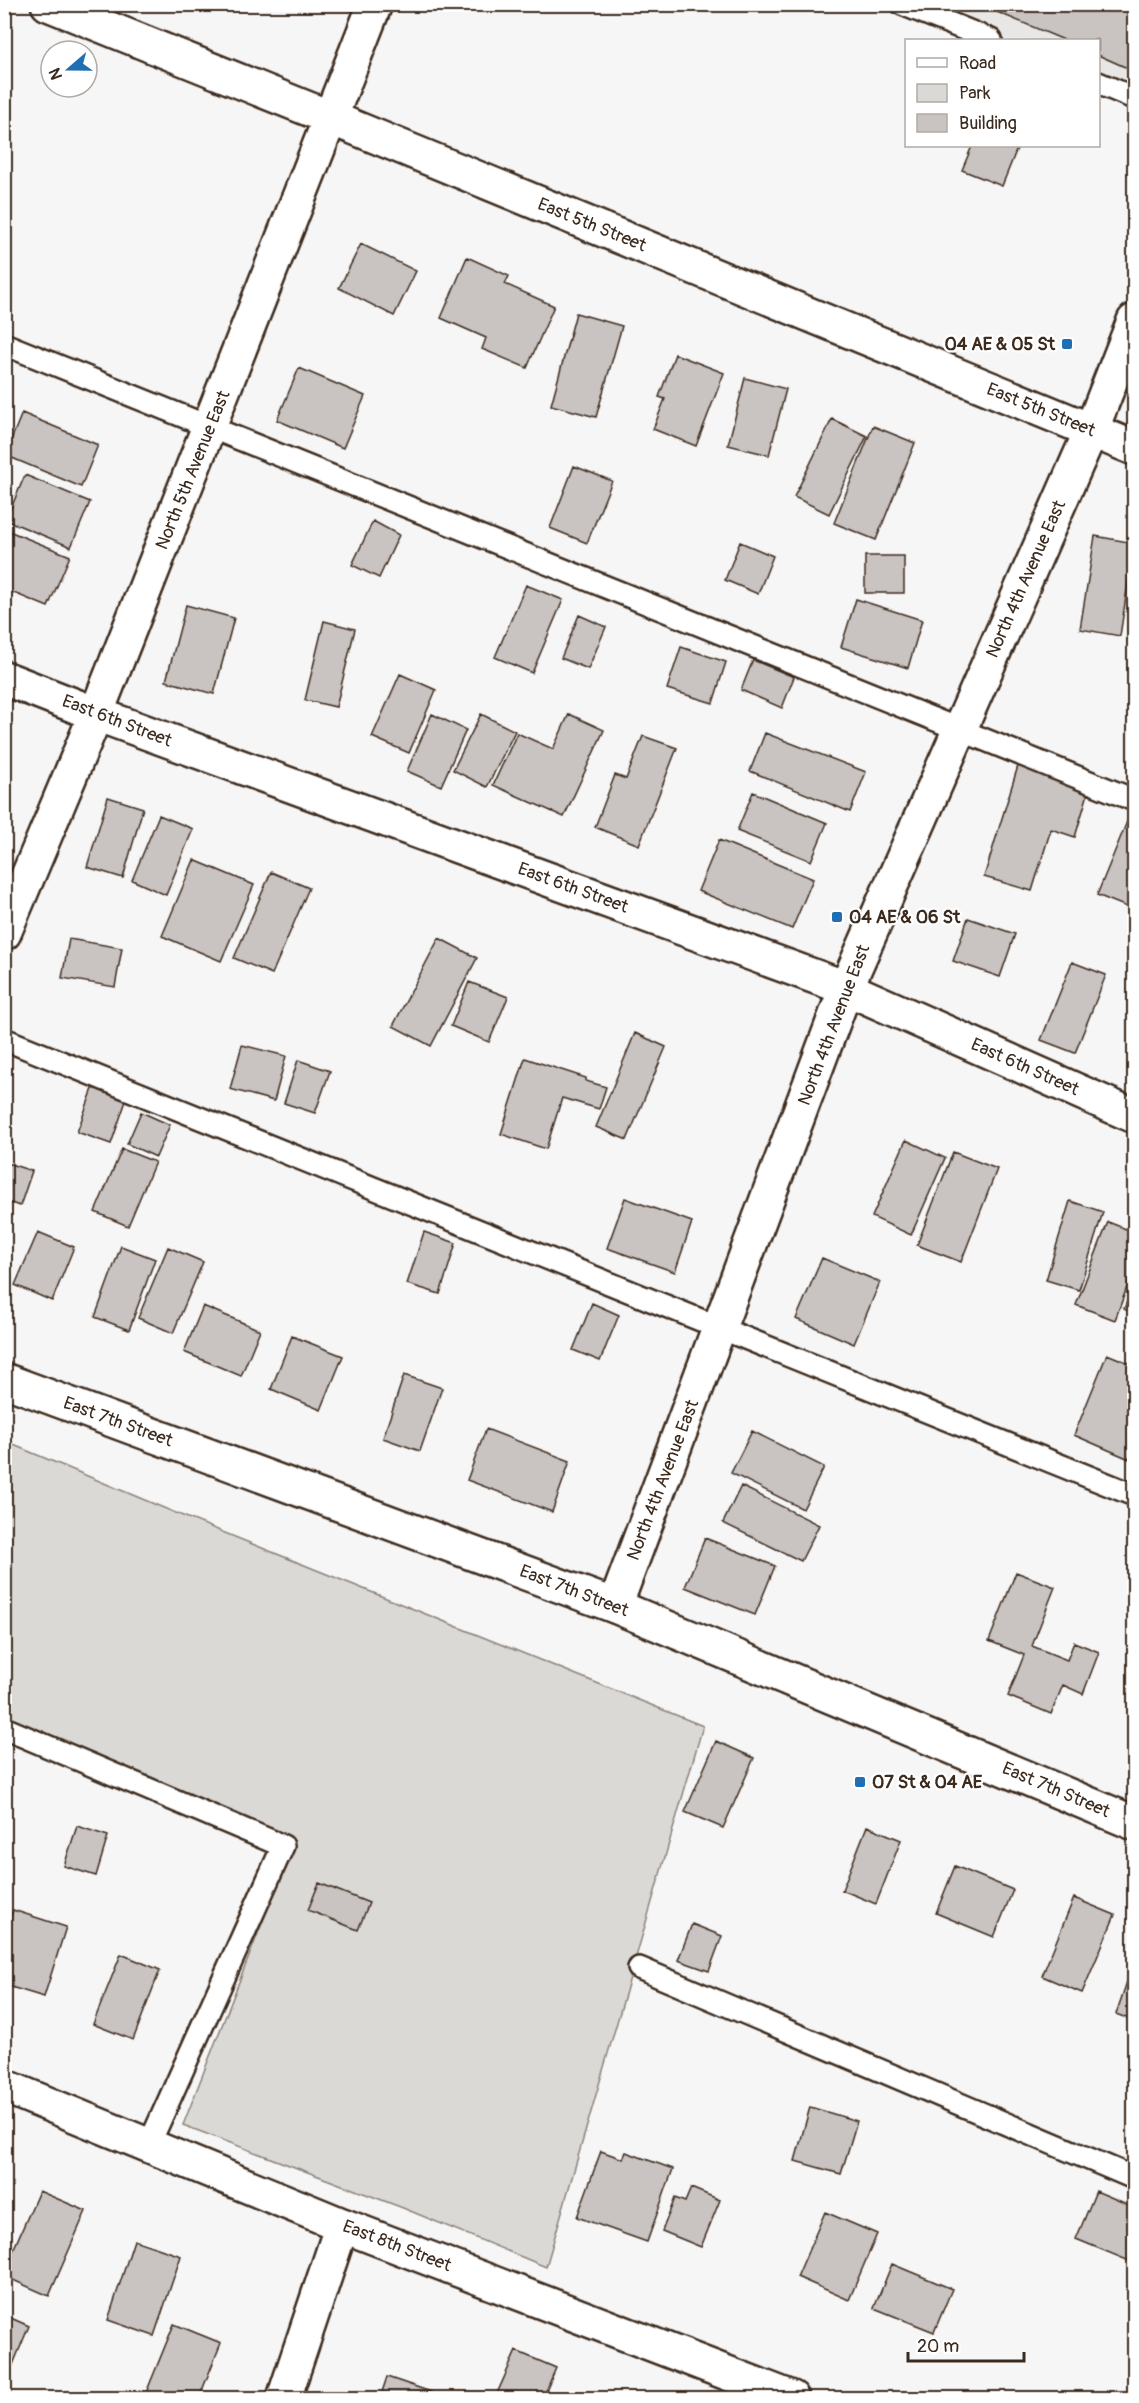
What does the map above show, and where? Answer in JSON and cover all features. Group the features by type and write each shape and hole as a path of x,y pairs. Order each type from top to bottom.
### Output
{"street":[{"name":"East 5th Street","path":"48,4 1134,448"},
{"name":"North 5th Avenue East","path":"4,933 96,714 375,4"},
{"name":"North 4th Avenue East","path":"615,1606 846,988 1091,431 1134,321"},
{"name":"East 6th Street","path":"4,678 96,714 846,988 1134,1116"},
{"name":"East 7th Street","path":"4,1380 615,1606 1134,1823"},
{"name":"East 8th Street","path":"4,2086 342,2224 792,2398"},
{"path":"284,2398 342,2224"}],"lane":[{"path":"902,4 934,11 990,39"},
{"path":"1100,84 1134,98"},
{"path":"4,344 1134,800"},
{"path":"4,1039 1134,1495"},
{"path":"4,1728 282,1846 148,2146"},
{"path":"639,1968 1134,2178"}],"shaded area":[{"path":"948,5 1134,5 1134,92 1100,78 1100,39 1001,39 944,17"}],"green space":[{"path":"4,1441 178,1514 703,1726 546,2267 403,2208 183,2125 293,1844 5,1720"}],"building":[{"path":"1000,4 1134,4 1134,71 1100,56 1100,39 1062,39 997,12"},
{"path":"972,147 1018,147 1002,186 962,170"},
{"path":"361,244 416,271 394,316 339,288"},
{"path":"467,257 509,276 505,284 554,306 527,368 482,349 486,338 441,318"},
{"path":"576,313 622,326 596,417 551,405"},
{"path":"675,354 724,373 696,446 653,429 665,399 659,397"},
{"path":"299,368 365,396 343,448 277,420"},
{"path":"745,378 786,389 769,455 728,445"},
{"path":"22,413 98,445 81,487 5,455"},
{"path":"832,419 867,436 829,514 794,497"},
{"path":"873,426 915,443 876,540 834,523"},
{"path":"574,466 612,481 587,543 550,528"},
{"path":"25,475 90,502 71,547 6,520"},
{"path":"373,521 399,535 379,578 352,565"},
{"path":"4,529 70,556 48,607 4,589"},
{"path":"1095,536 1134,543 1120,636 1080,629"},
{"path":"740,542 773,556 758,594 725,580"},
{"path":"865,556 904,556 904,593 865,593"},
{"path":"526,585 563,600 532,673 495,657"},
{"path":"856,599 922,620 908,668 841,647"},
{"path":"186,605 234,618 214,694 166,681"},
{"path":"579,615 606,627 588,669 561,658"},
{"path":"324,621 355,629 336,707 305,700"},
{"path":"681,647 726,662 713,703 667,689"},
{"path":"753,660 794,677 782,708 741,690"},
{"path":"400,674 436,690 409,753 372,737"},
{"path":"432,714 466,730 441,786 407,771"},
{"path":"481,714 515,731 487,787 453,770"},
{"path":"569,714 604,730 564,817 493,785 517,733 553,749"},
{"path":"765,733 866,772 850,812 750,771"},
{"path":"643,736 677,748 639,845 595,827 615,775 626,779"},
{"path":"1018,766 1090,787 1075,837 1051,829 1032,891 984,877"},
{"path":"753,792 827,823 811,861 737,831"},
{"path":"108,797 143,808 123,878 87,867"},
{"path":"159,815 193,829 166,895 132,880"},
{"path":"1128,819 1134,822 1134,910 1097,895"},
{"path":"719,840 813,879 792,929 698,891"},
{"path":"194,860 254,885 221,961 162,936"},
{"path":"271,872 309,888 272,974 234,958"},
{"path":"968,918 1015,934 1000,977 953,961"},
{"path":"439,938 477,958 431,1046 393,1026"},
{"path":"69,939 122,948 115,987 62,978"},
{"path":"1072,962 1106,975 1075,1053 1041,1040"},
{"path":"469,982 508,997 489,1042 451,1026"},
{"path":"635,1033 666,1047 627,1140 596,1127"},
{"path":"242,1045 286,1056 274,1101 230,1089"},
{"path":"525,1058 606,1087 599,1109 562,1098 546,1149 501,1134"},
{"path":"298,1060 330,1071 315,1113 284,1103"},
{"path":"94,1086 127,1098 111,1144 77,1132"},
{"path":"141,1112 170,1125 156,1157 127,1144"},
{"path":"906,1140 945,1158 911,1235 872,1217"},
{"path":"122,1149 155,1162 128,1226 95,1212"},
{"path":"953,1152 997,1169 961,1262 917,1245"},
{"path":"4,1162 32,1171 20,1206 4,1201"},
{"path":"625,1198 692,1222 675,1272 607,1248"},
{"path":"1070,1201 1103,1212 1079,1290 1046,1280"},
{"path":"1108,1222 1134,1232 1134,1268 1115,1320 1076,1305"},
{"path":"38,1232 74,1247 52,1301 15,1285"},
{"path":"424,1232 456,1243 440,1294 407,1284"},
{"path":"121,1246 155,1259 129,1330 95,1317"},
{"path":"168,1247 203,1262 173,1333 138,1318"},
{"path":"822,1258 880,1282 854,1344 796,1319"},
{"path":"1134,1283 1134,1314 1124,1309"},
{"path":"592,1303 619,1315 600,1361 573,1350"},
{"path":"203,1306 260,1330 241,1376 184,1352"},
{"path":"292,1336 343,1356 321,1410 271,1389"},
{"path":"1107,1354 1134,1365 1134,1461 1074,1435"},
{"path":"404,1375 442,1388 420,1451 383,1438"},
{"path":"486,1429 570,1461 552,1512 467,1480"},
{"path":"752,1431 824,1467 803,1509 731,1473"},
{"path":"741,1486 819,1525 801,1561 723,1523"},
{"path":"705,1538 775,1566 755,1615 685,1587"},
{"path":"1016,1572 1055,1587 1032,1646 1067,1660 1074,1642 1099,1652 1083,1694 1063,1685 1051,1714 1008,1696 1024,1655 989,1641"},
{"path":"1134,1693 1134,1709 1130,1707"},
{"path":"716,1741 754,1758 723,1828 685,1812"},
{"path":"77,1826 108,1836 96,1876 64,1866"},
{"path":"867,1826 901,1840 876,1904 842,1890"},
{"path":"955,1866 1013,1890 994,1937 936,1913"},
{"path":"319,1883 369,1903 358,1930 308,1910"},
{"path":"1074,1898 1115,1915 1082,1993 1042,1976"},
{"path":"13,1910 66,1927 44,1997 4,1985 4,1936"},
{"path":"692,1924 722,1936 709,1971 678,1960"},
{"path":"121,1954 160,1970 133,2040 93,2024"},
{"path":"1134,1961 1134,2021 1116,2014"},
{"path":"810,2107 857,2121 841,2174 795,2161"},
{"path":"601,2151 623,2159 626,2152 673,2169 647,2242 577,2217"},
{"path":"691,2188 720,2200 701,2247 662,2231 675,2198 685,2202"},
{"path":"39,2191 86,2211 49,2296 4,2276 4,2271"},
{"path":"1096,2191 1134,2207 1134,2263 1076,2239"},
{"path":"825,2212 877,2234 849,2300 797,2277"},
{"path":"134,2240 181,2256 154,2336 108,2320"},
{"path":"892,2264 952,2289 934,2332 874,2308"},
{"path":"4,2315 29,2326 7,2379 4,2378"},
{"path":"174,2324 221,2343 199,2398 144,2398"},
{"path":"516,2351 556,2368 543,2398 495,2398"},
{"path":"387,2377 440,2395 439,2398 380,2398"}],"place":[{"name":"04 AE & 05 St","path":"1067,344"},
{"name":"04 AE & 06 St","path":"837,917"},
{"name":"07 St & 04 AE","path":"860,1782"}]}
